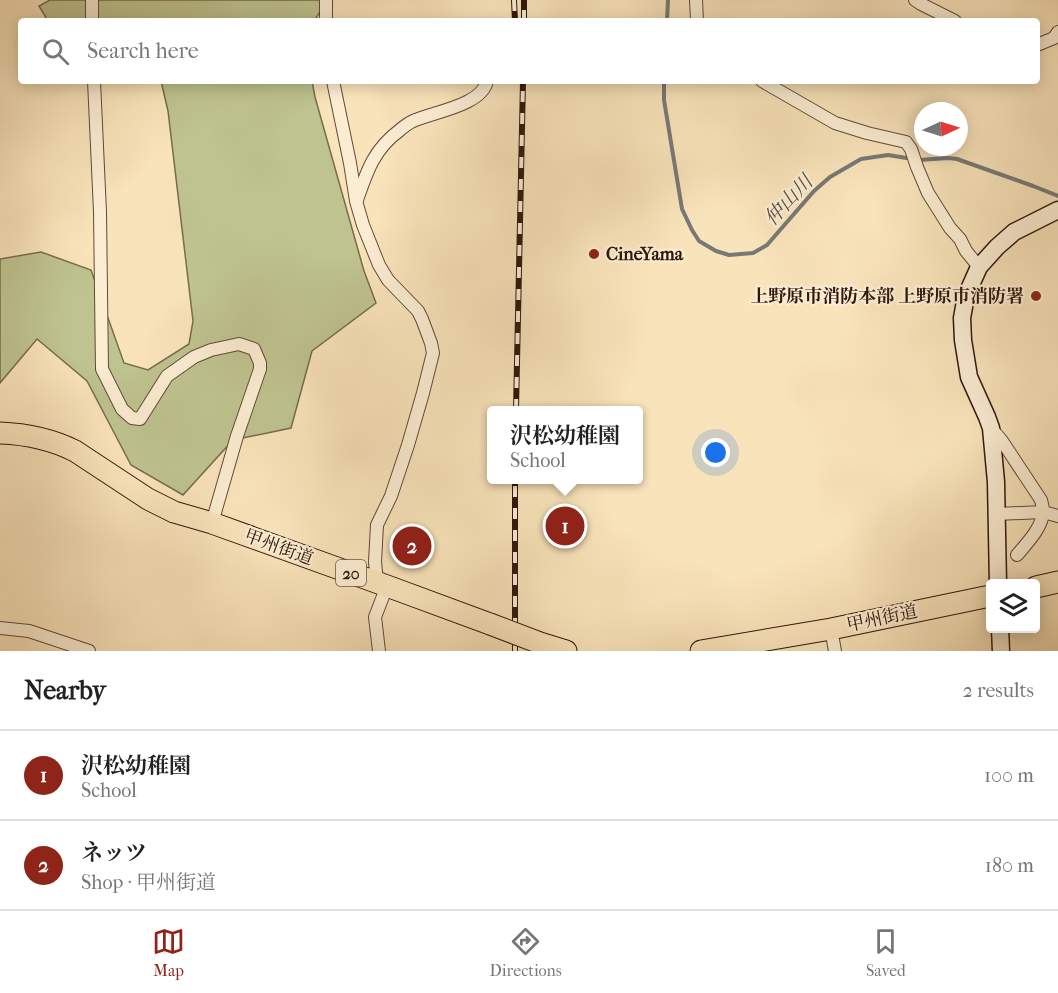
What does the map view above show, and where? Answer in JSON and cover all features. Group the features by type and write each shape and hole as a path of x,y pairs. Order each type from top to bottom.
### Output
{"highway":[{"name":"甲州街道","path":"0,433 29,435 62,445 75,451 148,499 174,512 212,523 566,651"},
{"path":"1040,586 1058,582"},
{"name":"甲州街道","path":"702,651 831,629 986,597"}],"street":[{"path":"92,0 93,18"},
{"path":"326,0 326,18"},
{"path":"696,0 697,18"},
{"path":"915,0 949,18"},
{"path":"1040,44 1054,38 1058,32"},
{"path":"94,84 100,212 102,369 122,409 132,418 140,418 167,376 194,357 211,350 239,344 254,349 260,363 212,523"},
{"path":"334,84 356,201 363,225 388,280 418,311 433,353 391,496 377,525 375,562 382,584 375,616 379,651"},
{"path":"356,201 367,170 380,148 392,136 411,122 455,107 476,96 486,84"},
{"path":"767,84 835,123 906,142 911,148 928,193 979,267"},
{"path":"998,579 997,514 991,428 969,377 962,318 966,296 979,267 1014,232 1058,210"},
{"path":"991,428 1041,500 1043,512 1038,526 1029,542 1017,555"},
{"path":"997,514 1043,512 1058,516"},
{"path":"0,628 29,631 89,651"},
{"path":"831,629 835,651"},
{"path":"1000,633 1001,651"}],"green space":[{"path":"50,0 328,0 316,18 46,18 39,6"},
{"path":"162,84 313,84 364,271 376,303 312,351 291,428 233,440 183,495 131,465 87,381 37,339 0,383 0,259 41,252 91,270 124,363 148,370 189,344 193,321 168,111"}],"waterway":[{"name":"仲山川","path":"667,18 668,0"},
{"name":"仲山川","path":"664,84 664,100 682,209 699,241 716,251 729,255 753,253 767,245 814,191 830,177 861,159 888,155 919,160 957,159 1058,196"}],"railway":[{"path":"514,0 515,18"},
{"path":"524,0 524,18"},
{"path":"516,406 523,84"},
{"path":"515,484 515,651"}],"place":[{"name":"CineYama","path":"594,254"},
{"name":"上野原市消防本部 上野原市消防署","path":"1036,296"},
{"name":"沢松幼稚園","path":"565,526"},
{"name":"ネッツ","path":"412,546"}]}
